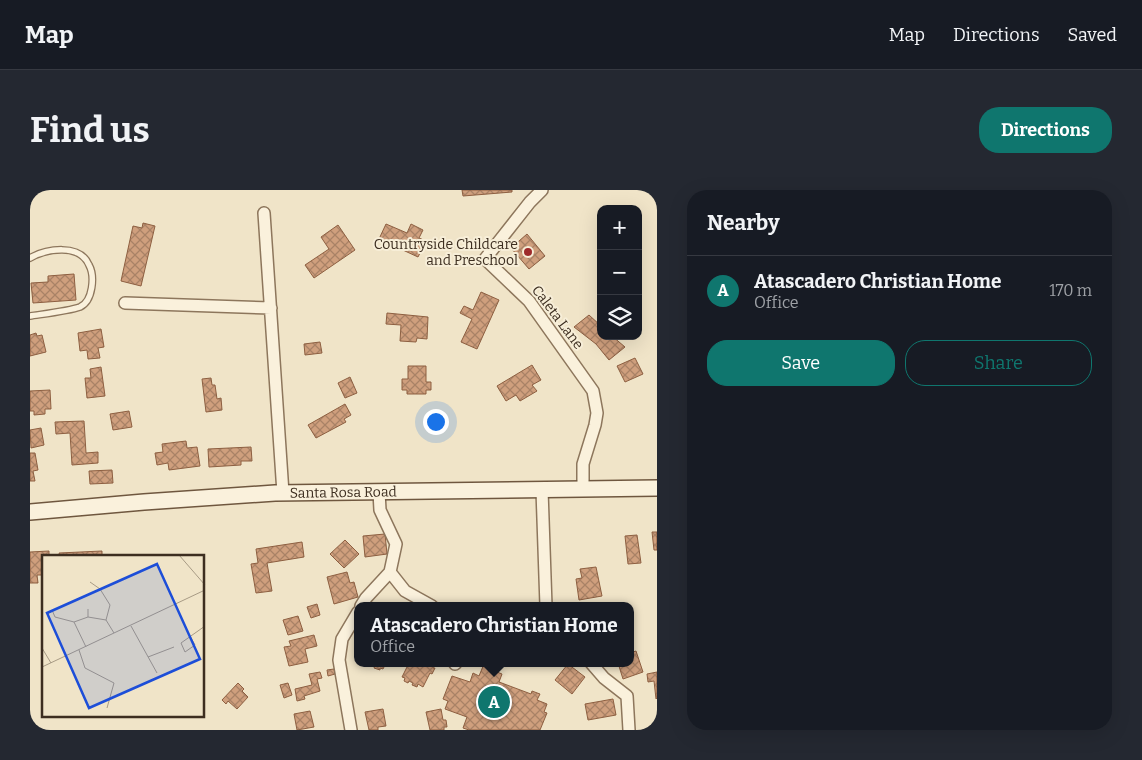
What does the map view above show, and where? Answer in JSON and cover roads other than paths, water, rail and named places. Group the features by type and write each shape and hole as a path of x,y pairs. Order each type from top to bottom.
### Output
{"street":[{"name":"Caleta Lane","path":"542,190 530,202 485,259 529,301 593,391 597,413 596,425 583,464 582,489"},
{"path":"264,213 283,492"},
{"path":"125,303 271,308"},
{"name":"Santa Rosa Road","path":"30,512 283,492 657,488"},
{"path":"542,490 546,602"},
{"path":"364,602 390,572 396,544 380,510 379,492"},
{"path":"390,572 405,592 424,602"},
{"path":"351,730 339,660 342,639 354,619"},
{"path":"594,667 604,678 627,696 628,730"}],"lane":[{"path":"30,258 48,251 57,250 75,253 82,256 89,264 91,282 88,300 81,307 30,316"}],"place":[{"name":"Countryside Childcare and Preschool","path":"528,252"},
{"name":"Atascadero Christian Home","path":"494,702"}]}
